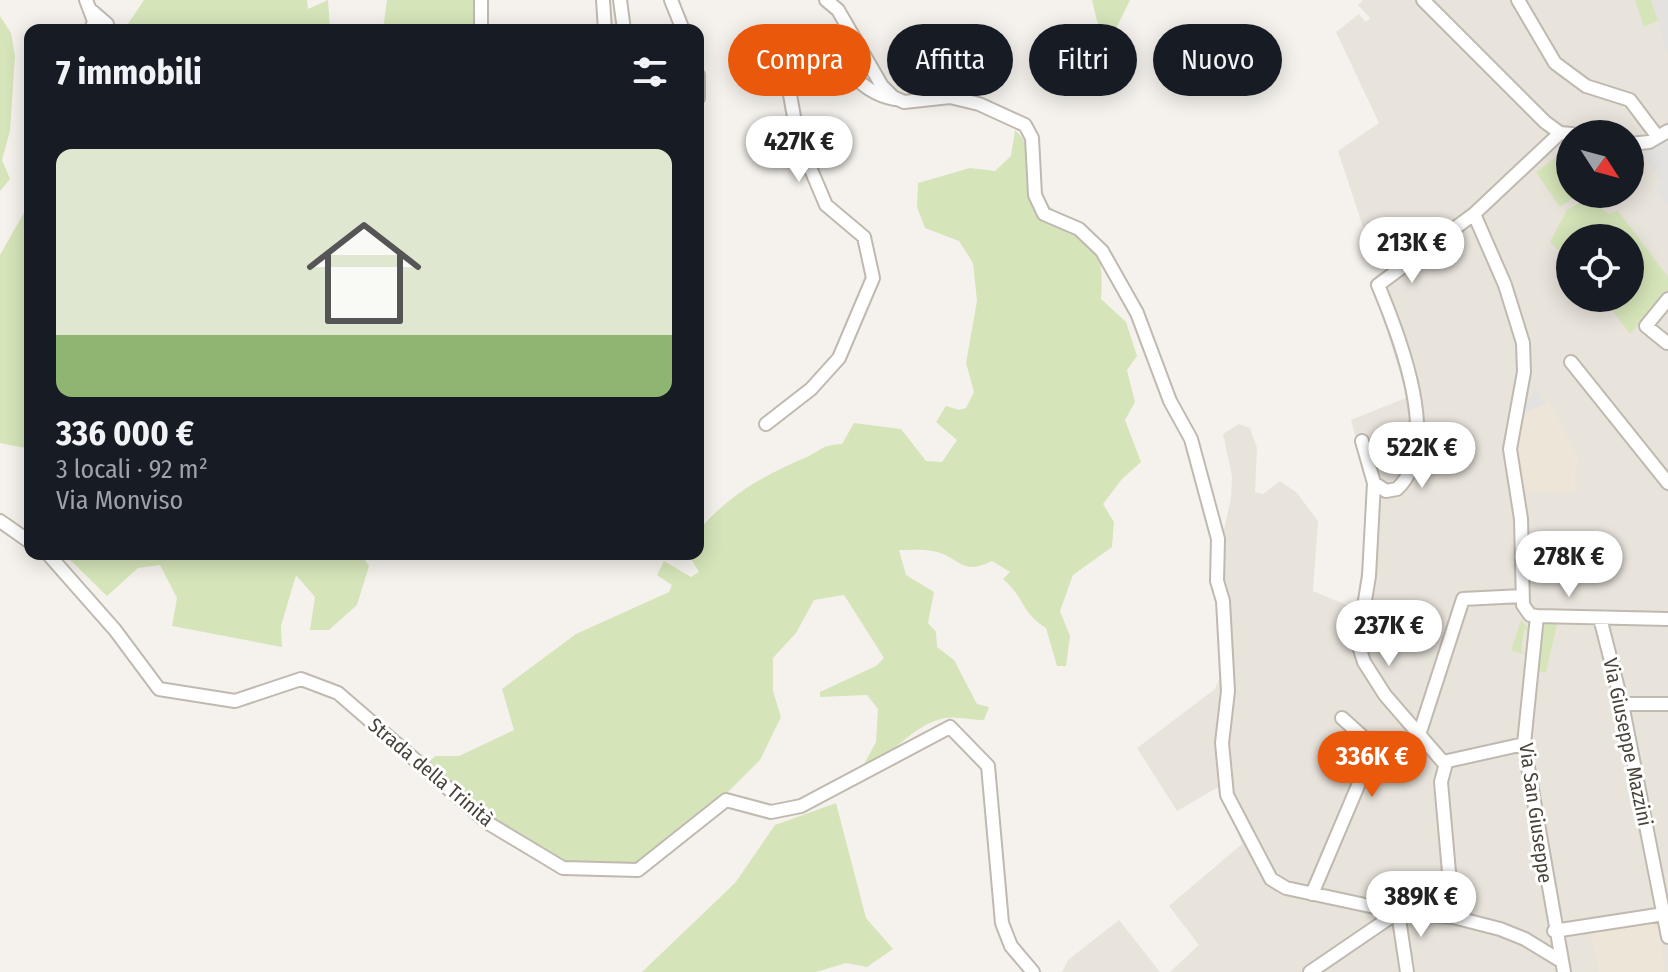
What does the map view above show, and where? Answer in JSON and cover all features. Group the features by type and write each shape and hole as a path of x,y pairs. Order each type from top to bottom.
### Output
{"street":[{"path":"481,0 481,24"},
{"path":"603,0 605,24"},
{"path":"620,0 623,24"},
{"path":"671,0 681,24"},
{"path":"826,0 838,10 882,86 899,100"},
{"path":"1423,0 1545,122 1556,128"},
{"path":"1518,0 1555,63 1586,86 1630,100 1662,133 1644,143"},
{"path":"88,4 93,24"},
{"path":"88,4 107,24"},
{"path":"766,424 811,389 839,358 873,278 864,237 826,205 798,139 787,78 799,56 818,49 838,60 877,96 899,100"},
{"name":"Via San Giuseppe","path":"899,100 950,97 979,104 1025,125 1032,138 1035,195 1044,214 1079,229 1102,251 1137,313 1170,401 1191,439 1203,491 1216,526 1228,691 1222,743 1227,795 1271,879 1286,888 1312,894 1398,912 1453,917 1512,934 1563,967"},
{"path":"1374,483 1386,491 1397,489 1412,470 1416,440 1404,347 1378,285 1474,214 1556,142"},
{"path":"1474,214 1505,285 1523,343 1524,372 1510,449 1521,519 1523,605 1530,615 1537,616 1668,619"},
{"path":"1667,343 1646,326 1668,299"},
{"path":"1571,362 1668,483"},
{"path":"1362,441 1376,501 1369,576 1358,643 1364,662 1385,695 1446,763"},
{"path":"0,521 24,538"},
{"name":"Strada della Trinità","path":"53,560 115,630 159,689 235,701 301,679 338,693 488,823 563,868 638,870 726,800 771,812 801,806 950,727 988,766 1002,923 1011,946 1033,972"},
{"path":"1420,732 1463,599 1522,596"},
{"name":"Via San Giuseppe","path":"1537,616 1524,744 1554,931 1563,967"},
{"name":"Via Giuseppe Mazzini","path":"1600,618 1622,704 1668,937"},
{"path":"1622,704 1668,704"},
{"path":"1312,894 1371,755 1363,737 1342,718"},
{"path":"1446,763 1524,744"},
{"path":"1446,763 1441,782 1453,917"},
{"path":"1310,972 1398,912 1407,972"},
{"path":"1554,931 1664,914"}],"shaded area":[{"path":"1363,0 1668,0 1668,972 1170,972 1199,945 1169,906 1242,844 1220,786 1177,811 1137,748 1215,689 1221,675 1214,574 1231,498 1232,476 1223,434 1239,424 1250,428 1257,448 1255,492 1263,494 1280,481 1297,493 1318,521 1313,591 1356,609 1371,495 1351,420 1408,397 1376,297 1392,279 1371,251 1338,151 1379,123 1336,32 1359,14 1366,22 1370,18 1358,5"},
{"path":"1651,0 1668,0 1668,55 1658,20"},
{"path":"1668,136 1668,206 1655,187 1662,184 1660,178 1644,152"},
{"path":"1536,390 1544,404 1523,414 1524,406"},
{"path":"1549,401 1580,462 1575,466 1575,492 1521,491 1518,433 1523,414"},
{"path":"1657,918 1665,972 1599,972 1589,929"},
{"path":"1119,920 1160,972 1062,972 1068,960"}],"green space":[{"path":"144,0 307,0 308,9 328,0 330,24 128,24"},
{"path":"387,0 473,0 475,24 384,24"},
{"path":"1092,0 1130,0 1118,24 1099,24"},
{"path":"1635,0 1651,0 1658,20 1644,27"},
{"path":"0,16 11,33 15,56 10,131 2,160 10,179 0,191"},
{"path":"1015,130 1028,146 1045,202 1081,225 1093,241 1101,269 1101,299 1126,322 1137,356 1127,370 1135,402 1125,420 1141,462 1122,479 1103,504 1114,522 1112,547 1073,575 1060,611 1070,636 1066,666 1057,666 1046,628 1032,616 1003,579 1010,572 992,561 971,567 934,551 899,550 906,575 934,592 928,623 936,632 937,647 954,660 977,704 989,707 984,720 950,718 933,721 884,756 863,766 876,742 878,709 867,695 820,697 820,692 876,666 884,658 844,595 814,600 796,633 773,658 773,691 781,717 760,760 724,796 635,866 561,861 509,840 426,765 435,756 459,756 514,730 502,689 576,634 669,592 672,585 657,575 664,561 691,577 699,572 692,560 704,560 704,524 709,519 759,480 824,447 842,444 854,423 901,429 926,461 942,462 957,440 936,422 946,406 959,410 966,408 974,392 966,363 977,301 973,263 959,241 925,228 917,207 918,183 970,168 995,171 1011,156"},
{"path":"1556,159 1556,201 1536,172"},
{"path":"1601,208 1609,214 1618,211 1628,224 1560,224 1567,210"},
{"path":"24,213 24,448 0,443 0,255"},
{"path":"1556,231 1556,248 1550,242"},
{"path":"1644,245 1668,277 1668,290 1630,334 1614,312 1644,312"},
{"path":"70,560 365,560 369,566 357,605 329,630 310,630 315,597 296,575 281,626 282,647 172,626 177,598 160,565 138,568 107,596"},
{"path":"1521,620 1530,631 1524,630 1521,651 1527,654 1511,651"},
{"path":"1558,620 1546,672 1535,671 1540,627"},
{"path":"836,803 866,918 893,949 867,967 846,963 816,972 642,972 735,883 775,825"}]}
